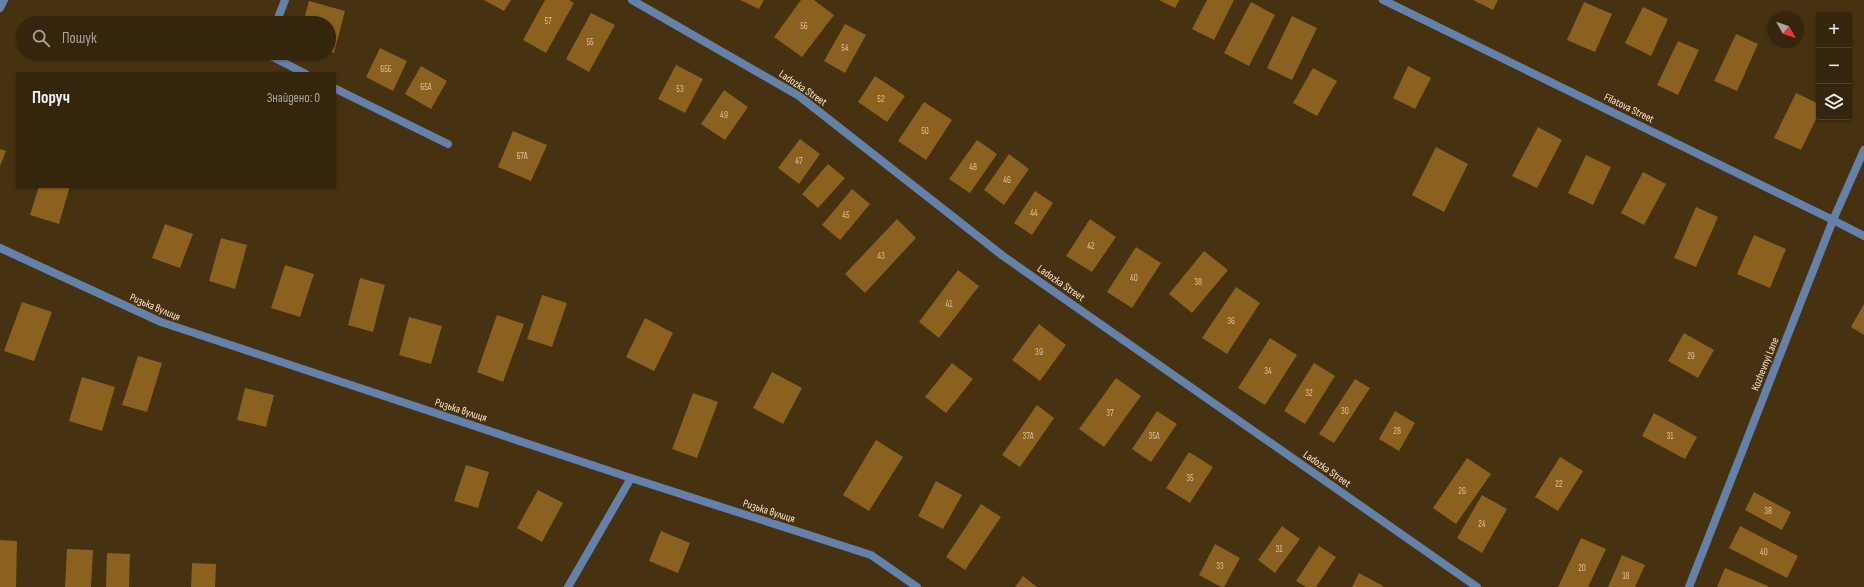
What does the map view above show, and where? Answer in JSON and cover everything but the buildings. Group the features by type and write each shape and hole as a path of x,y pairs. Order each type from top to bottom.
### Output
{"street":[{"path":"0,8 4,0"},
{"path":"279,16 285,0"},
{"name":"Ladozka Street","path":"632,0 799,96 1003,256 1477,587"},
{"name":"Filatova Street","path":"1383,0 1864,236"},
{"path":"279,60 302,72"},
{"path":"336,89 448,144"},
{"name":"Kozhevnyi Lane","path":"1688,587 1833,220 1864,150"},
{"name":"Ризька вулиця","path":"0,248 161,322 631,478 872,555 917,587"},
{"path":"568,587 631,478"}]}
